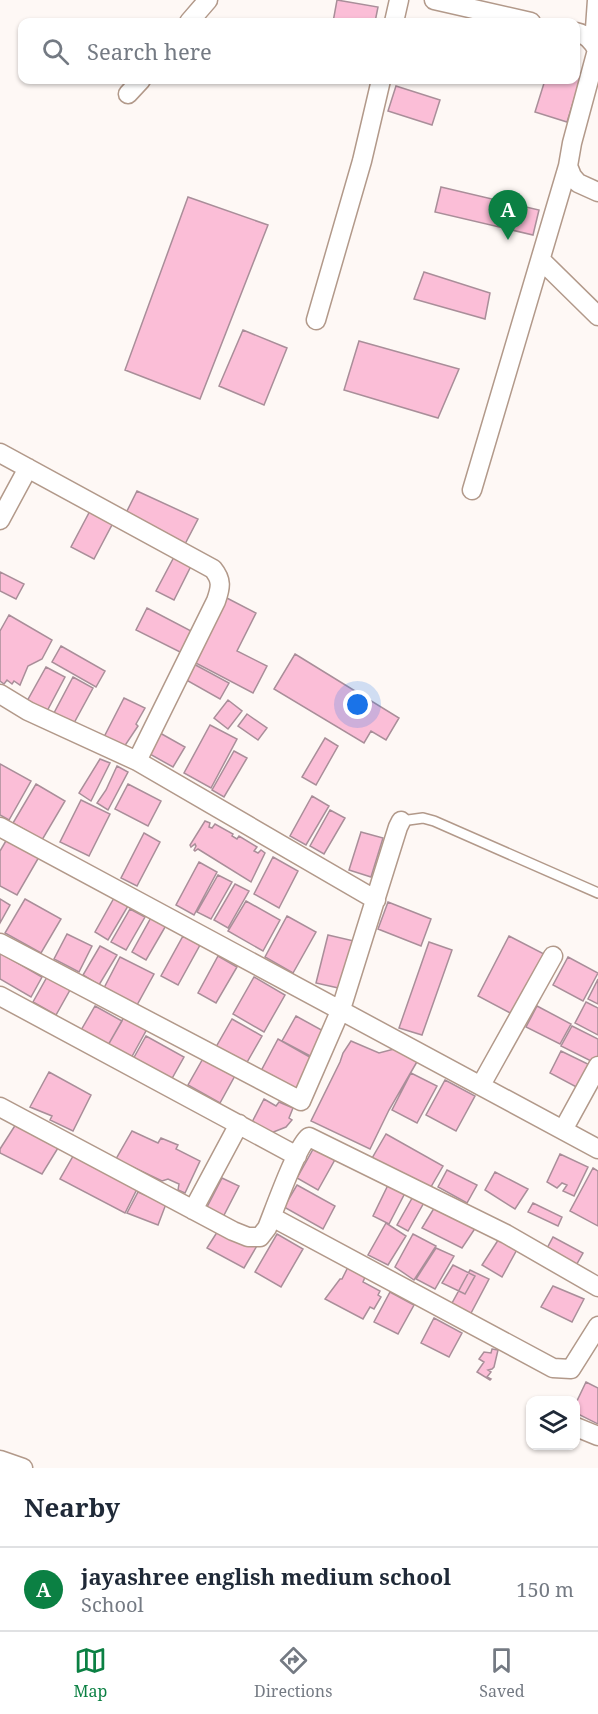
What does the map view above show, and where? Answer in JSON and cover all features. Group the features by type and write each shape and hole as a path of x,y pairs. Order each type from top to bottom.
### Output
{"street":[{"path":"192,18 208,0"},
{"path":"395,18 399,0"},
{"path":"434,0 513,18"},
{"path":"594,44 597,0"},
{"path":"472,490 541,260 568,166 572,143 593,93 597,50 594,44 580,33"},
{"path":"128,94 137,84"},
{"path":"316,320 362,161 380,84"},
{"path":"568,166 578,183 598,192"},
{"path":"541,260 598,316"},
{"path":"0,453 213,569 219,577 221,588 216,601 137,761"},
{"path":"0,520 28,468"},
{"path":"0,694 28,711 137,761 376,900"},
{"path":"0,943 301,1101 341,1010 401,821"},
{"path":"0,827 598,1149"},
{"path":"481,1085 553,956"},
{"path":"0,996 297,1156"},
{"path":"563,1130 598,1066"},
{"path":"0,1107 232,1231 248,1237 260,1237 267,1228 297,1156 305,1139 309,1137 506,1234 598,1287"},
{"path":"193,1210 238,1124"},
{"path":"272,1217 553,1368 571,1369 598,1326"},
{"path":"580,1429 598,1436"},
{"path":"0,1460 23,1468"}],"lane":[{"path":"401,821 423,818 434,821 598,893"}],"building":[{"path":"337,0 378,7 376,18 334,18"},
{"path":"544,84 579,84 567,122 535,112"},
{"path":"396,86 440,100 432,125 388,111"},
{"path":"441,187 539,210 533,235 435,212"},
{"path":"188,197 268,225 200,399 125,370"},
{"path":"424,272 490,293 485,319 414,299"},
{"path":"243,330 287,348 264,405 219,386"},
{"path":"359,341 459,369 438,418 344,390"},
{"path":"137,491 198,519 184,546 126,513"},
{"path":"91,509 114,521 94,559 71,547"},
{"path":"174,557 191,566 174,600 156,591"},
{"path":"0,572 24,584 16,599 0,591"},
{"path":"223,596 256,613 237,651 267,666 253,693 190,660"},
{"path":"147,608 193,632 182,653 136,630"},
{"path":"9,615 52,640 42,659 28,666 20,685 14,681 12,684 7,680 4,684 0,681 0,631"},
{"path":"61,646 105,671 96,687 52,662"},
{"path":"295,654 399,718 386,740 371,731 364,743 274,689"},
{"path":"190,662 229,683 220,699 181,677"},
{"path":"46,667 65,677 46,713 26,703"},
{"path":"73,677 93,688 74,723 54,713"},
{"path":"124,698 145,708 136,724 138,726 122,750 104,737"},
{"path":"228,700 242,711 228,729 214,718"},
{"path":"247,714 267,728 258,740 238,726"},
{"path":"210,725 237,739 211,788 184,773"},
{"path":"160,733 185,747 173,767 148,753"},
{"path":"325,738 338,746 316,785 302,777"},
{"path":"234,751 247,758 224,797 212,790"},
{"path":"100,759 110,763 91,801 79,793"},
{"path":"0,764 31,781 9,820 0,815"},
{"path":"117,766 128,772 108,810 97,803"},
{"path":"36,784 65,801 42,840 13,823"},
{"path":"128,784 161,801 148,826 115,809"},
{"path":"312,796 329,806 306,845 290,836"},
{"path":"81,800 110,814 89,856 60,842"},
{"path":"330,810 345,818 324,854 310,846"},
{"path":"205,821 210,823 209,827 212,828 215,824 233,834 232,836 237,839 239,836 257,847 254,851 258,853 261,850 265,853 251,882 198,849 195,851 195,844 191,847 190,845"},
{"path":"361,832 383,838 371,877 349,870"},
{"path":"144,833 160,842 137,886 121,878"},
{"path":"7,839 39,857 17,895 0,886 0,851"},
{"path":"273,857 298,871 279,908 254,894"},
{"path":"199,862 217,872 194,915 176,905"},
{"path":"218,875 232,882 211,919 197,912"},
{"path":"235,884 249,891 228,928 214,920"},
{"path":"114,898 128,906 108,940 95,932"},
{"path":"0,899 10,905 0,923"},
{"path":"25,899 61,919 41,953 5,933"},
{"path":"246,901 280,920 263,951 228,931"},
{"path":"388,902 431,919 421,946 378,929"},
{"path":"130,909 145,917 126,950 111,942"},
{"path":"153,914 168,922 146,960 132,952"},
{"path":"287,916 316,932 293,973 265,957"},
{"path":"67,934 92,946 79,972 54,959"},
{"path":"328,935 354,941 343,989 316,983"},
{"path":"183,936 200,945 178,985 161,976"},
{"path":"509,936 546,955 514,1015 478,996"},
{"path":"429,942 452,950 422,1035 399,1028"},
{"path":"100,946 117,955 99,985 83,975"},
{"path":"0,953 42,977 31,997 0,979"},
{"path":"218,956 237,967 216,1003 198,993"},
{"path":"120,957 154,974 137,1005 104,988"},
{"path":"568,957 598,973 583,1001 553,985"},
{"path":"47,977 70,990 56,1015 33,1002"},
{"path":"254,977 285,995 264,1032 233,1014"},
{"path":"598,979 598,1004 588,999"},
{"path":"586,1002 598,1008 598,1035 575,1023"},
{"path":"95,1006 122,1021 107,1047 80,1032"},
{"path":"537,1006 571,1024 560,1044 526,1027"},
{"path":"296,1016 327,1033 314,1058 282,1041"},
{"path":"124,1017 147,1029 130,1060 107,1047"},
{"path":"232,1019 262,1036 246,1064 216,1047"},
{"path":"572,1026 598,1039 598,1057 595,1063 561,1046"},
{"path":"146,1036 184,1057 170,1082 132,1061"},
{"path":"278,1039 315,1060 298,1091 261,1071"},
{"path":"351,1041 379,1053 394,1049 418,1060 370,1149 311,1121"},
{"path":"561,1051 594,1067 582,1090 550,1073"},
{"path":"205,1055 237,1072 220,1103 188,1085"},
{"path":"49,1072 91,1095 73,1131 50,1120 52,1116 30,1107"},
{"path":"411,1073 437,1086 417,1123 392,1110"},
{"path":"445,1080 475,1096 456,1131 426,1115"},
{"path":"264,1099 276,1106 279,1102 293,1108 289,1118 292,1120 286,1127 266,1135 249,1128"},
{"path":"16,1124 58,1148 42,1174 0,1153 0,1149"},
{"path":"132,1131 158,1143 161,1138 178,1145 176,1149 200,1161 185,1193 178,1190 179,1184 168,1179 162,1181 116,1159"},
{"path":"386,1134 443,1166 428,1192 371,1160"},
{"path":"316,1144 337,1156 318,1190 297,1178"},
{"path":"76,1151 138,1187 125,1213 60,1179"},
{"path":"560,1154 588,1167 574,1196 563,1191 567,1185 562,1183 557,1188 547,1182"},
{"path":"593,1168 598,1171 598,1226 570,1211"},
{"path":"447,1170 477,1185 467,1203 438,1187"},
{"path":"495,1172 528,1189 515,1209 485,1190"},
{"path":"222,1178 239,1186 222,1219 205,1211"},
{"path":"389,1183 406,1191 389,1224 373,1216"},
{"path":"297,1185 335,1206 323,1229 284,1207"},
{"path":"138,1192 166,1204 158,1225 127,1213"},
{"path":"415,1193 426,1199 408,1231 397,1225"},
{"path":"533,1203 562,1217 558,1226 528,1212"},
{"path":"436,1205 478,1224 462,1248 422,1228"},
{"path":"386,1223 406,1236 388,1265 368,1255"},
{"path":"221,1226 258,1244 244,1268 207,1248"},
{"path":"277,1234 303,1249 281,1287 255,1272"},
{"path":"413,1234 436,1246 414,1280 395,1267"},
{"path":"502,1234 520,1244 502,1277 482,1265"},
{"path":"553,1237 583,1253 574,1269 544,1254"},
{"path":"436,1248 454,1256 435,1289 416,1279"},
{"path":"349,1265 365,1277 363,1282 380,1291 378,1295 381,1297 374,1309 370,1307 363,1319 325,1299 342,1279"},
{"path":"453,1265 475,1276 465,1294 442,1283"},
{"path":"470,1270 489,1279 470,1315 451,1305"},
{"path":"553,1286 584,1299 572,1322 541,1307"},
{"path":"390,1292 414,1305 398,1334 374,1322"},
{"path":"434,1318 462,1333 449,1357 421,1343"},
{"path":"492,1349 498,1350 494,1367 488,1370 491,1372 487,1377 490,1380 477,1372 484,1362 479,1359 484,1352 491,1353"},
{"path":"586,1382 598,1388 598,1424 580,1415 579,1396"}],"place":[{"name":"jayashree english medium school","path":"508,240"}]}
